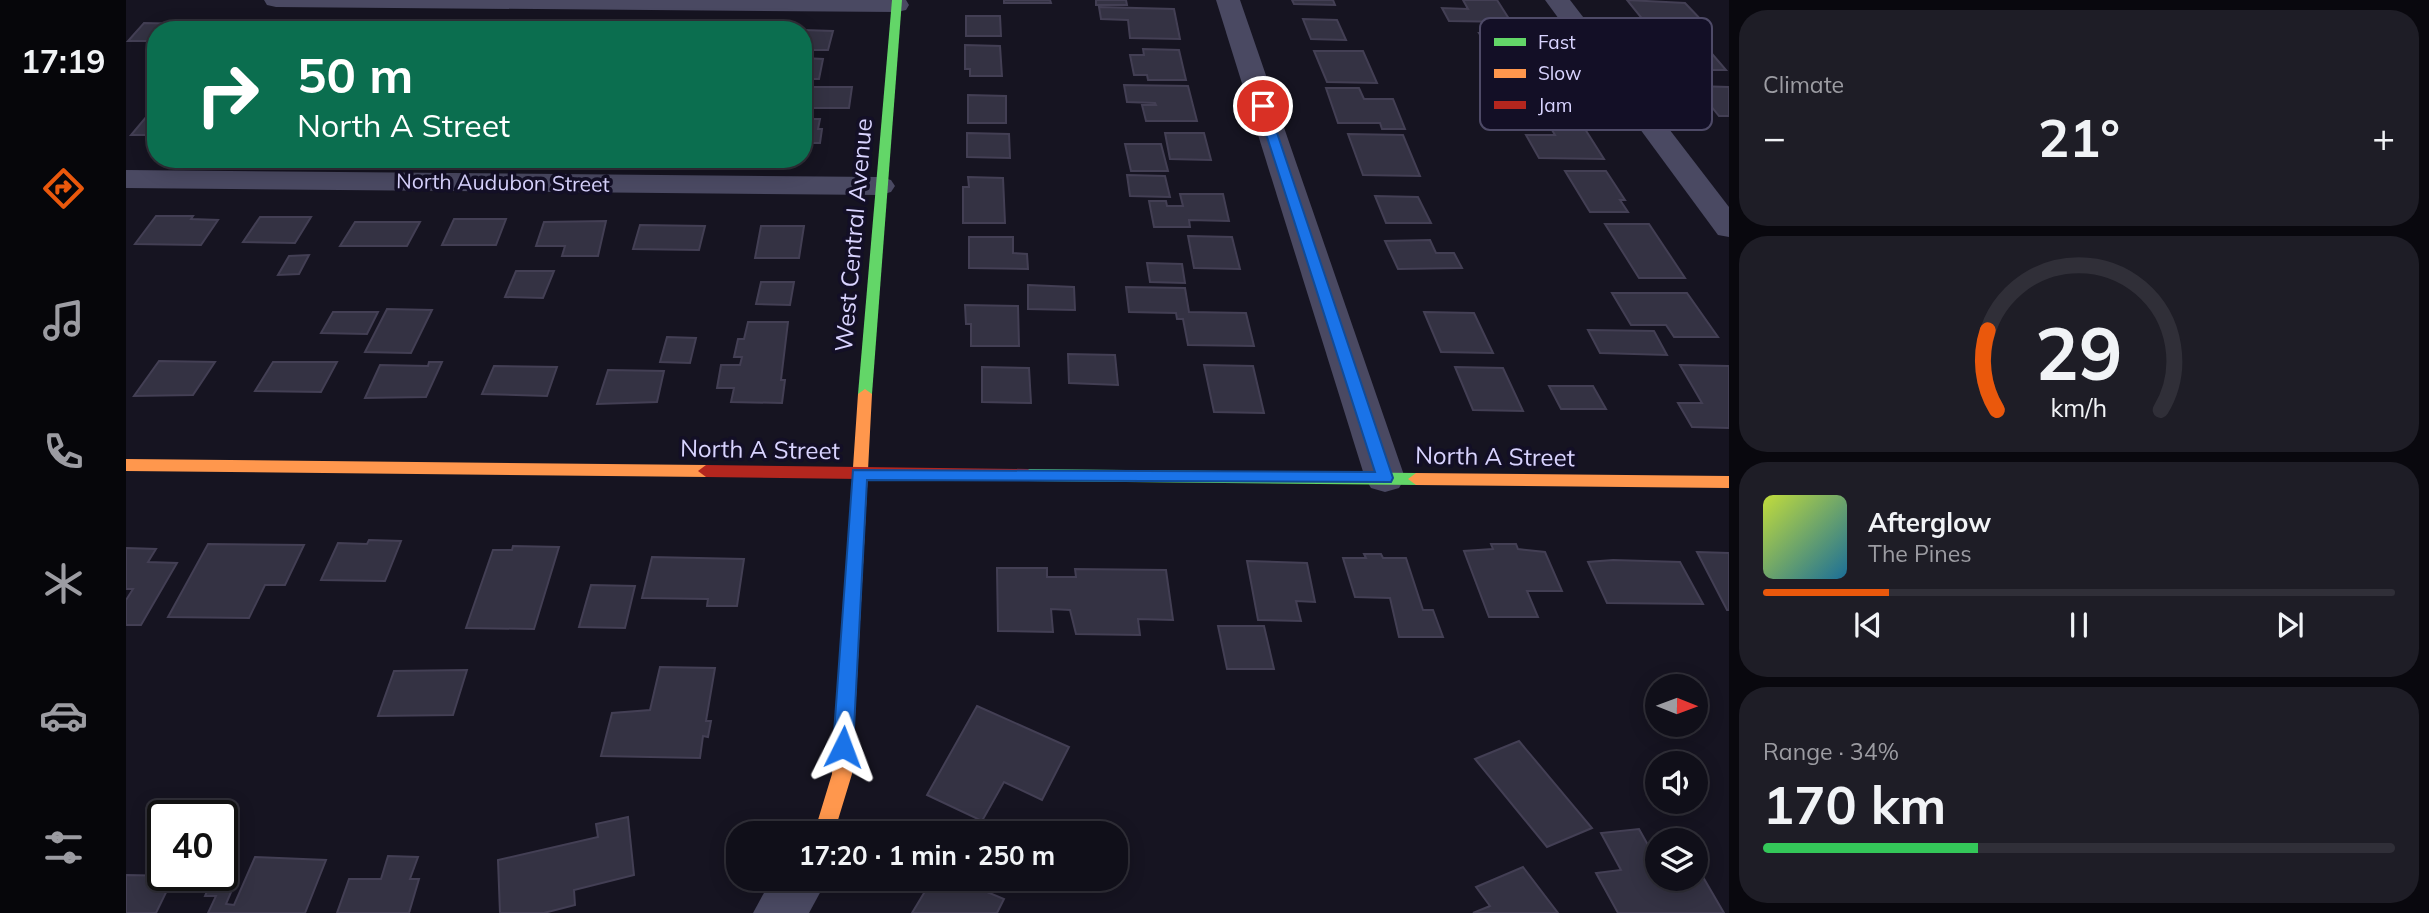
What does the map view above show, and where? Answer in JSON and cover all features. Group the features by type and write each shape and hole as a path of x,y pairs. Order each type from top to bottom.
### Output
{"street":[{"path":"276,0 897,2"},
{"path":"1228,0 1385,478"},
{"path":"1557,0 1572,18"},
{"name":"West Central Avenue","path":"828,821 842,774 859,474 897,2"},
{"path":"1663,130 1718,197 1729,228"},
{"name":"North Audubon Street","path":"126,179 880,187"},
{"name":"North A Street","path":"126,465 1729,482"},
{"path":"779,913 794,891"}],"building":[{"path":"1004,0 1050,0 1051,3 1004,3"},
{"path":"1096,0 1126,0 1127,5 1096,5"},
{"path":"1292,0 1333,0 1335,5 1294,4"},
{"path":"1463,0 1497,0 1508,18 1449,21 1442,8 1468,9"},
{"path":"1627,0 1685,3 1699,18 1642,18"},
{"path":"1099,7 1174,9 1180,39 1130,38 1128,20 1101,19"},
{"path":"966,16 1000,16 1001,36 966,36"},
{"path":"1303,19 1337,20 1346,40 1311,39"},
{"path":"144,23 147,23 147,41 128,41"},
{"path":"812,30 833,31 828,50 812,50"},
{"path":"965,45 1000,46 1002,76 970,76 970,69 965,69"},
{"path":"1143,49 1179,50 1186,80 1148,80 1147,75 1134,75 1130,55 1144,55"},
{"path":"1314,51 1363,51 1377,83 1327,82"},
{"path":"1712,54 1726,70 1712,70"},
{"path":"812,58 823,59 819,79 812,79"},
{"path":"1124,85 1188,86 1197,121 1146,121 1142,105 1156,105 1155,103 1127,102"},
{"path":"1712,86 1729,87 1729,116 1719,116 1712,107"},
{"path":"813,87 852,87 849,108 812,108"},
{"path":"1326,88 1359,88 1364,99 1393,99 1405,129 1382,129 1380,123 1338,123"},
{"path":"968,95 1006,96 1006,123 968,123"},
{"path":"147,116 147,135 131,135"},
{"path":"812,119 820,119 820,143 812,143"},
{"path":"1552,130 1586,130 1604,159 1539,158 1526,135 1555,135"},
{"path":"967,133 1009,134 1010,158 967,157"},
{"path":"1165,133 1204,133 1211,160 1170,159"},
{"path":"1348,134 1403,135 1420,176 1363,175"},
{"path":"1125,144 1161,144 1168,171 1131,171"},
{"path":"1565,171 1606,171 1625,200 1620,200 1628,212 1590,212"},
{"path":"1127,175 1165,176 1170,197 1130,196"},
{"path":"968,177 1003,178 1005,223 963,223 963,187 969,187"},
{"path":"1180,194 1223,194 1229,221 1189,220 1190,227 1154,227 1149,201 1166,201 1167,206 1183,206"},
{"path":"1375,196 1418,197 1431,223 1386,223"},
{"path":"156,216 193,216 191,219 218,220 201,245 135,244"},
{"path":"260,217 311,217 295,243 243,242"},
{"path":"454,219 506,219 496,245 442,245"},
{"path":"606,221 598,256 562,256 565,246 536,246 544,222"},
{"path":"355,222 420,222 407,246 340,246"},
{"path":"1605,224 1649,224 1685,278 1639,278"},
{"path":"640,225 705,226 699,250 633,249"},
{"path":"761,226 804,226 799,258 755,258"},
{"path":"1188,236 1232,237 1240,269 1194,268"},
{"path":"969,237 1013,237 1013,253 1027,254 1028,269 969,268"},
{"path":"1430,240 1436,253 1454,253 1462,268 1398,269 1385,241"},
{"path":"309,255 299,274 278,275 289,256"},
{"path":"1147,263 1182,264 1185,283 1150,282"},
{"path":"516,271 554,271 543,298 505,297"},
{"path":"761,282 794,282 790,305 756,304"},
{"path":"1028,285 1074,287 1075,310 1028,309"},
{"path":"1126,287 1185,288 1189,312 1246,313 1254,346 1188,345 1183,319 1177,319 1176,313 1129,312"},
{"path":"1612,293 1687,293 1718,337 1674,337 1666,325 1631,325"},
{"path":"965,305 1018,306 1019,346 971,346 971,324 966,324"},
{"path":"387,309 432,310 411,353 365,352"},
{"path":"333,312 378,312 367,334 321,333"},
{"path":"1424,312 1474,313 1493,353 1441,352"},
{"path":"748,322 788,322 781,380 785,380 782,403 731,402 734,388 717,388 721,365 740,365 742,357 734,357 738,339 744,339"},
{"path":"1588,330 1654,331 1667,355 1600,353"},
{"path":"667,337 696,338 690,363 660,362"},
{"path":"1068,354 1115,355 1118,385 1069,383"},
{"path":"159,361 215,362 193,395 134,396"},
{"path":"273,362 337,362 321,392 255,391"},
{"path":"429,362 442,362 426,397 365,398 380,365 428,366"},
{"path":"1204,365 1253,366 1264,413 1214,412"},
{"path":"1680,365 1729,366 1729,428 1692,427 1678,403 1702,403"},
{"path":"494,366 557,367 547,396 482,394"},
{"path":"982,367 1029,368 1031,403 982,402"},
{"path":"1455,367 1503,368 1523,411 1473,410"},
{"path":"608,370 664,371 657,402 597,404"},
{"path":"1549,386 1593,386 1606,409 1561,409"},
{"path":"369,540 401,541 385,581 321,580 338,543 367,544"},
{"path":"208,544 304,545 285,585 265,585 249,618 168,617"},
{"path":"1491,544 1516,544 1518,549 1545,552 1562,591 1527,591 1538,617 1489,617 1464,551 1493,549"},
{"path":"513,546 559,547 534,629 466,628 493,550 512,550"},
{"path":"126,548 156,549 148,562 177,563 141,625 126,625 126,600 133,589 126,589"},
{"path":"1697,552 1729,553 1729,610 1727,610"},
{"path":"1364,554 1381,554 1383,558 1406,558 1423,610 1433,610 1443,637 1399,637 1390,598 1355,597 1343,558 1366,558"},
{"path":"652,557 744,559 737,606 707,606 708,599 642,598"},
{"path":"1247,561 1307,563 1315,602 1296,601 1301,621 1258,620"},
{"path":"1588,562 1680,562 1703,604 1607,603"},
{"path":"997,568 1047,568 1047,577 1076,577 1075,569 1166,570 1173,620 1138,619 1140,635 1076,634 1070,610 1051,609 1053,632 998,631"},
{"path":"591,585 635,586 625,628 579,627"},
{"path":"1218,626 1264,626 1274,669 1227,669"},
{"path":"660,667 715,668 706,721 711,721 708,737 703,736 700,758 601,756 612,713 650,710"},
{"path":"467,670 453,715 378,716 394,671"},
{"path":"977,706 1069,747 1042,800 1004,782 982,821 927,795"},
{"path":"1519,741 1592,828 1547,847 1475,759"},
{"path":"628,817 634,875 574,890 575,905 544,913 500,913 498,860 598,837 596,824"},
{"path":"1639,829 1645,840 1645,891 1708,891 1708,886 1724,913 1618,913 1596,873 1621,870 1601,833"},
{"path":"388,856 418,857 410,879 419,879 409,913 337,913 349,879 381,879"},
{"path":"255,857 326,860 305,913 208,913 216,896 205,896 207,891 232,891 226,904 234,905"},
{"path":"1523,867 1558,913 1473,913 1490,906 1476,887"},
{"path":"126,875 147,875 147,891 167,891 156,913 126,913"},
{"path":"925,891 988,891 1004,899 997,913 912,913"}],"traffic: fast":[{"path":"865,394 897,0"},
{"path":"1028,475 1416,479"}],"traffic: slow":[{"path":"828,821 842,774 865,394"},
{"path":"126,465 706,471"},
{"path":"1416,479 1729,482"}],"traffic: jam":[{"path":"706,471 1028,475"}],"route":[{"path":"843,747 859,474 1385,478 1263,106"}]}
